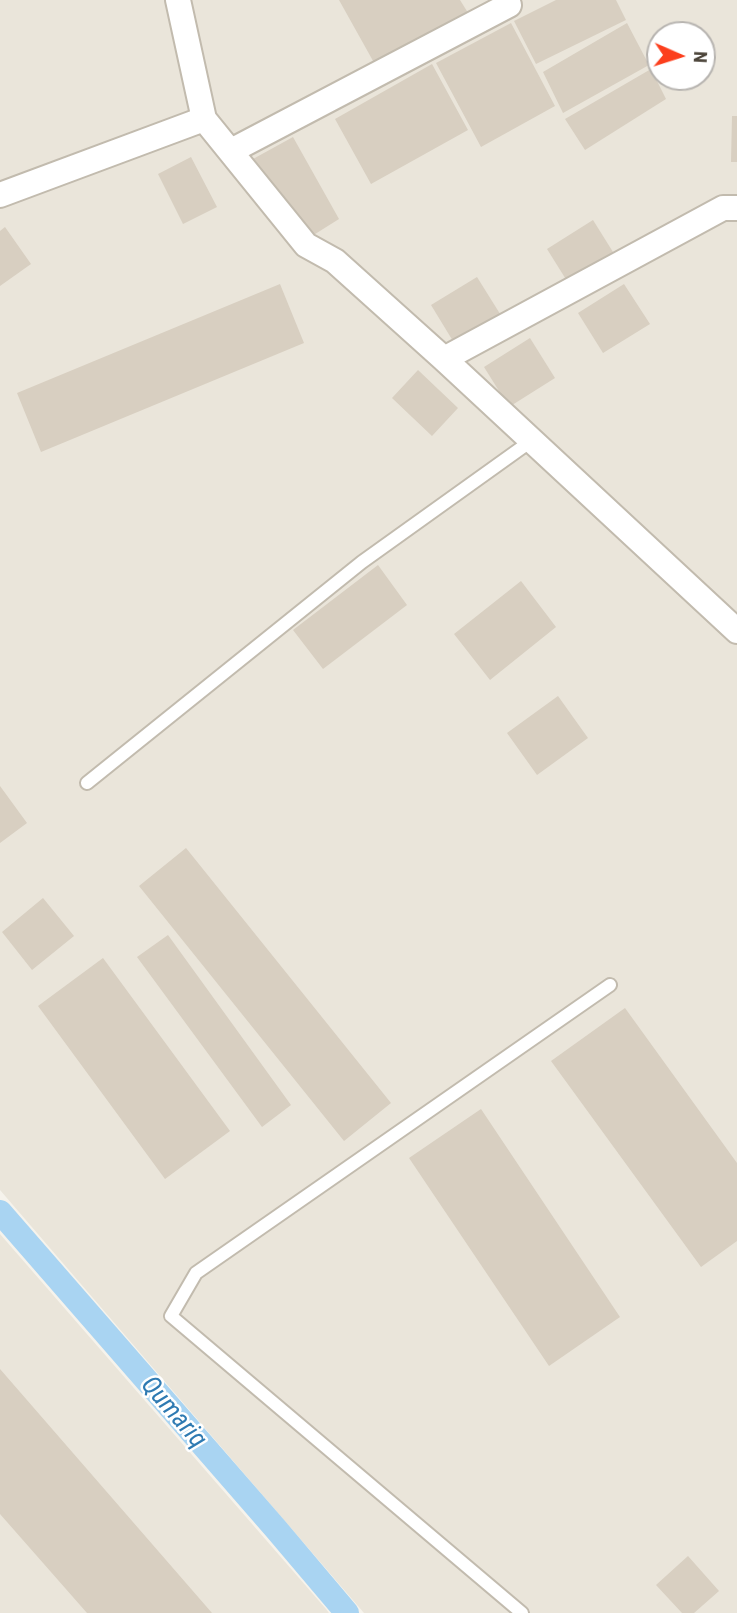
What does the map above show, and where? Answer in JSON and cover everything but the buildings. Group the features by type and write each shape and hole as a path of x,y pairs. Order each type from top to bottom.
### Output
{"street":[{"path":"178,0 204,119 306,245 335,261 737,631"},
{"path":"231,151 509,5"},
{"path":"0,195 204,119"},
{"path":"444,359 723,208 737,208"}],"lane":[{"path":"87,783 362,562 531,441"},
{"path":"522,1613 171,1316 196,1273 610,985"}],"shaded area":[{"path":"0,0 737,0 737,1613 364,1613 0,1190"},
{"path":"0,1234 326,1609 329,1613 0,1613"}],"waterway":[{"name":"Qumariq","path":"0,1212 347,1613"}]}
